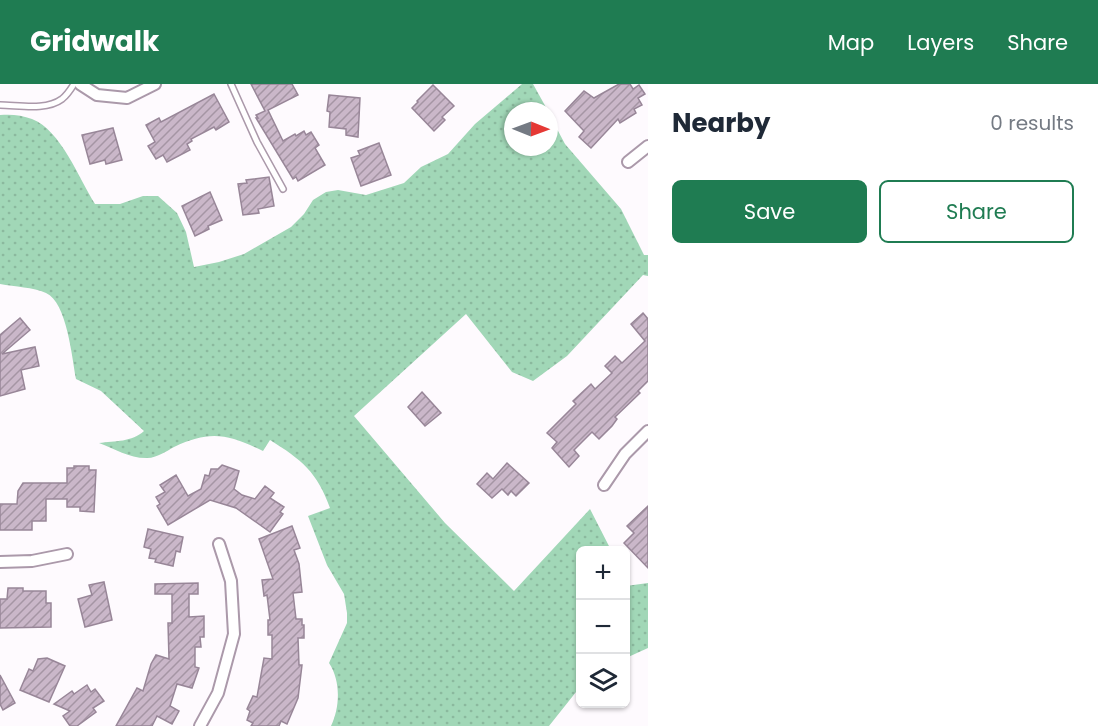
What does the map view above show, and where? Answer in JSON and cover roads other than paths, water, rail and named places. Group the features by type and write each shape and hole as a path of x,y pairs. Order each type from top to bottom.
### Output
{"street":[{"path":"80,84 97,94 127,98 155,84"},
{"path":"628,162 648,146"},
{"path":"604,485 625,454 648,431"},
{"path":"200,726 218,693 234,634 231,581 219,544"},
{"path":"0,562 32,561 67,554"}],"lane":[{"path":"0,105 37,106 54,103 63,98 75,84"},
{"path":"231,84 257,142 283,189"}]}
